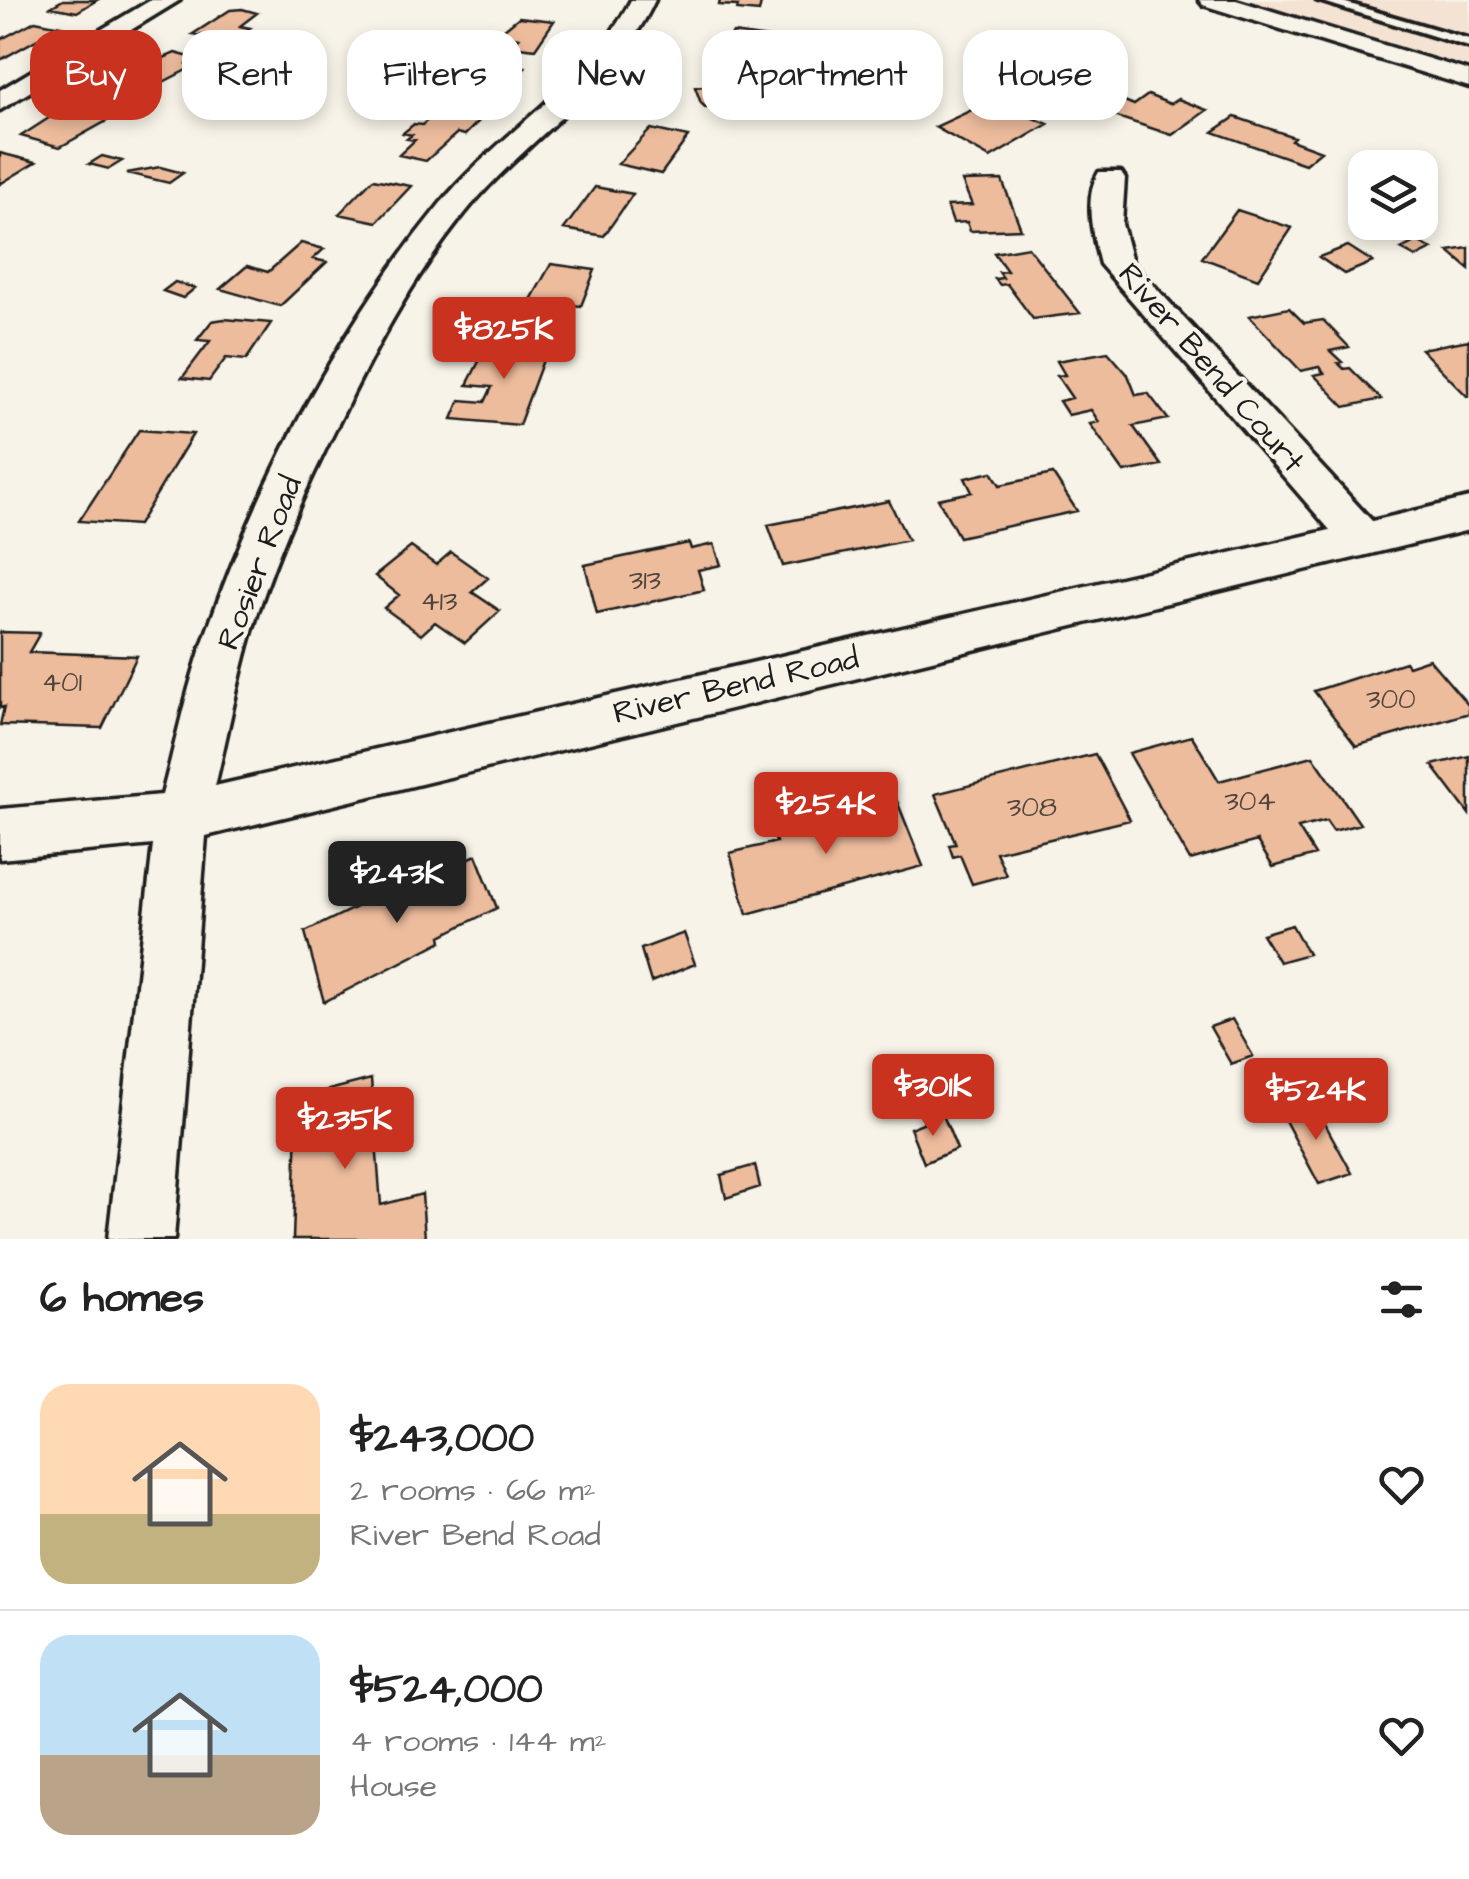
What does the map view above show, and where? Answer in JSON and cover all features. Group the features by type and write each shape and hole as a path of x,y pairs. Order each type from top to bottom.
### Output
{"street":[{"path":"0,102 168,0"},
{"name":"Rosier Road","path":"141,1239 182,818 227,638 270,520 375,313 453,208 503,153 576,90 632,23 643,0"},
{"path":"1211,0 1469,79"},
{"name":"River Bend Court","path":"1110,178 1106,224 1116,264 1363,539"},
{"name":"River Bend Road","path":"0,834 182,818 1469,514"}],"lane":[{"path":"1324,0 1469,43"},
{"path":"1444,36 1469,30"}],"shaded area":[{"path":"1240,0 1469,0 1469,66 1409,49"}],"building":[{"path":"63,0 97,0 77,12 51,7"},
{"path":"720,0 761,3 759,12 719,5"},
{"path":"230,10 257,13 240,26 250,28 247,30 199,30"},
{"path":"519,17 554,21 548,30 542,30 542,39 535,49 522,47 522,30 503,30"},
{"path":"35,21 61,26 54,30 30,30 30,43 0,60 0,40"},
{"path":"175,53 182,55 182,72 162,83 162,59"},
{"path":"702,86 702,104 701,103 695,87"},
{"path":"1148,95 1170,104 1178,99 1207,110 1172,135 1126,120 1128,102 1134,105"},
{"path":"963,114 963,120 1038,120 1048,124 990,158 935,127"},
{"path":"1235,117 1294,137 1291,140 1321,151 1305,164 1213,132"},
{"path":"46,120 108,120 60,147 21,136"},
{"path":"428,120 479,121 465,135 457,133 426,161 399,155 415,140 407,139 412,135 403,133 414,124 422,125"},
{"path":"651,129 688,137 661,174 618,164"},
{"path":"0,153 36,162 0,184"},
{"path":"102,156 122,161 109,169 89,164"},
{"path":"160,167 183,173 169,183 127,173"},
{"path":"373,179 411,186 377,222 339,214"},
{"path":"1002,180 1021,229 970,231 967,222 953,223 947,206 972,205 962,181"},
{"path":"595,187 633,194 604,236 564,229"},
{"path":"1237,210 1292,228 1258,279 1202,258"},
{"path":"1417,241 1432,249 1416,257 1401,249"},
{"path":"301,243 324,249 313,259 327,262 280,306 220,289 247,266 268,272"},
{"path":"1348,246 1373,262 1344,274 1319,257"},
{"path":"1028,247 1080,313 1033,319 1007,284 1000,285 995,279 1003,278 999,272 1007,271 994,253"},
{"path":"1469,248 1469,269 1448,251"},
{"path":"551,264 595,270 581,306 562,304 559,311 527,307"},
{"path":"175,282 195,288 183,298 163,291"},
{"path":"1289,308 1304,323 1323,320 1349,347 1330,351 1342,362 1338,363 1344,369 1350,368 1381,399 1345,407 1314,375 1324,373 1319,367 1301,371 1249,316"},
{"path":"212,321 271,323 246,360 226,358 209,381 182,378 210,341 197,340"},
{"path":"490,340 549,344 519,425 452,419 460,400 485,402 492,387 467,385"},
{"path":"1469,340 1469,396 1467,396 1421,349"},
{"path":"1108,352 1128,375 1136,395 1148,393 1168,419 1133,426 1161,465 1124,472 1090,424 1099,422 1091,410 1068,415 1059,401 1072,398 1057,376 1065,375 1057,361"},
{"path":"139,430 193,434 138,525 79,521"},
{"path":"992,472 1000,485 1053,474 1077,511 959,537 938,499 972,492 965,478"},
{"path":"889,501 908,540 783,566 768,525"},
{"path":"689,543 691,549 714,544 721,565 698,570 704,590 597,614 585,565"},
{"path":"411,547 436,565 451,552 488,578 472,592 500,611 465,643 435,622 421,635 384,608 399,595 375,576"},
{"path":"0,632 40,633 29,652 137,656 102,728 0,725 4,707 0,708"},
{"path":"1429,659 1469,706 1469,713 1356,746 1314,691 1405,662 1408,666"},
{"path":"1192,736 1219,781 1313,756 1360,824 1333,831 1326,821 1298,828 1315,855 1273,867 1257,841 1190,860 1129,753"},
{"path":"1095,754 1130,820 996,852 1006,875 972,884 960,855 953,857 949,845 956,844 935,794"},
{"path":"1469,756 1469,814 1432,765"},
{"path":"897,801 923,866 747,914 730,853 776,842 773,834"},
{"path":"476,855 497,908 324,1002 305,932 420,876 422,881"},
{"path":"1292,925 1308,954 1279,962 1262,934"},
{"path":"684,933 695,964 651,982 641,949"},
{"path":"1232,1019 1253,1056 1231,1064 1210,1027"},
{"path":"371,1079 381,1205 422,1194 425,1239 293,1239 298,1098"},
{"path":"1313,1102 1352,1173 1319,1184 1281,1113"},
{"path":"943,1115 957,1149 924,1163 910,1128"},
{"path":"755,1165 760,1187 726,1198 721,1175"}]}
